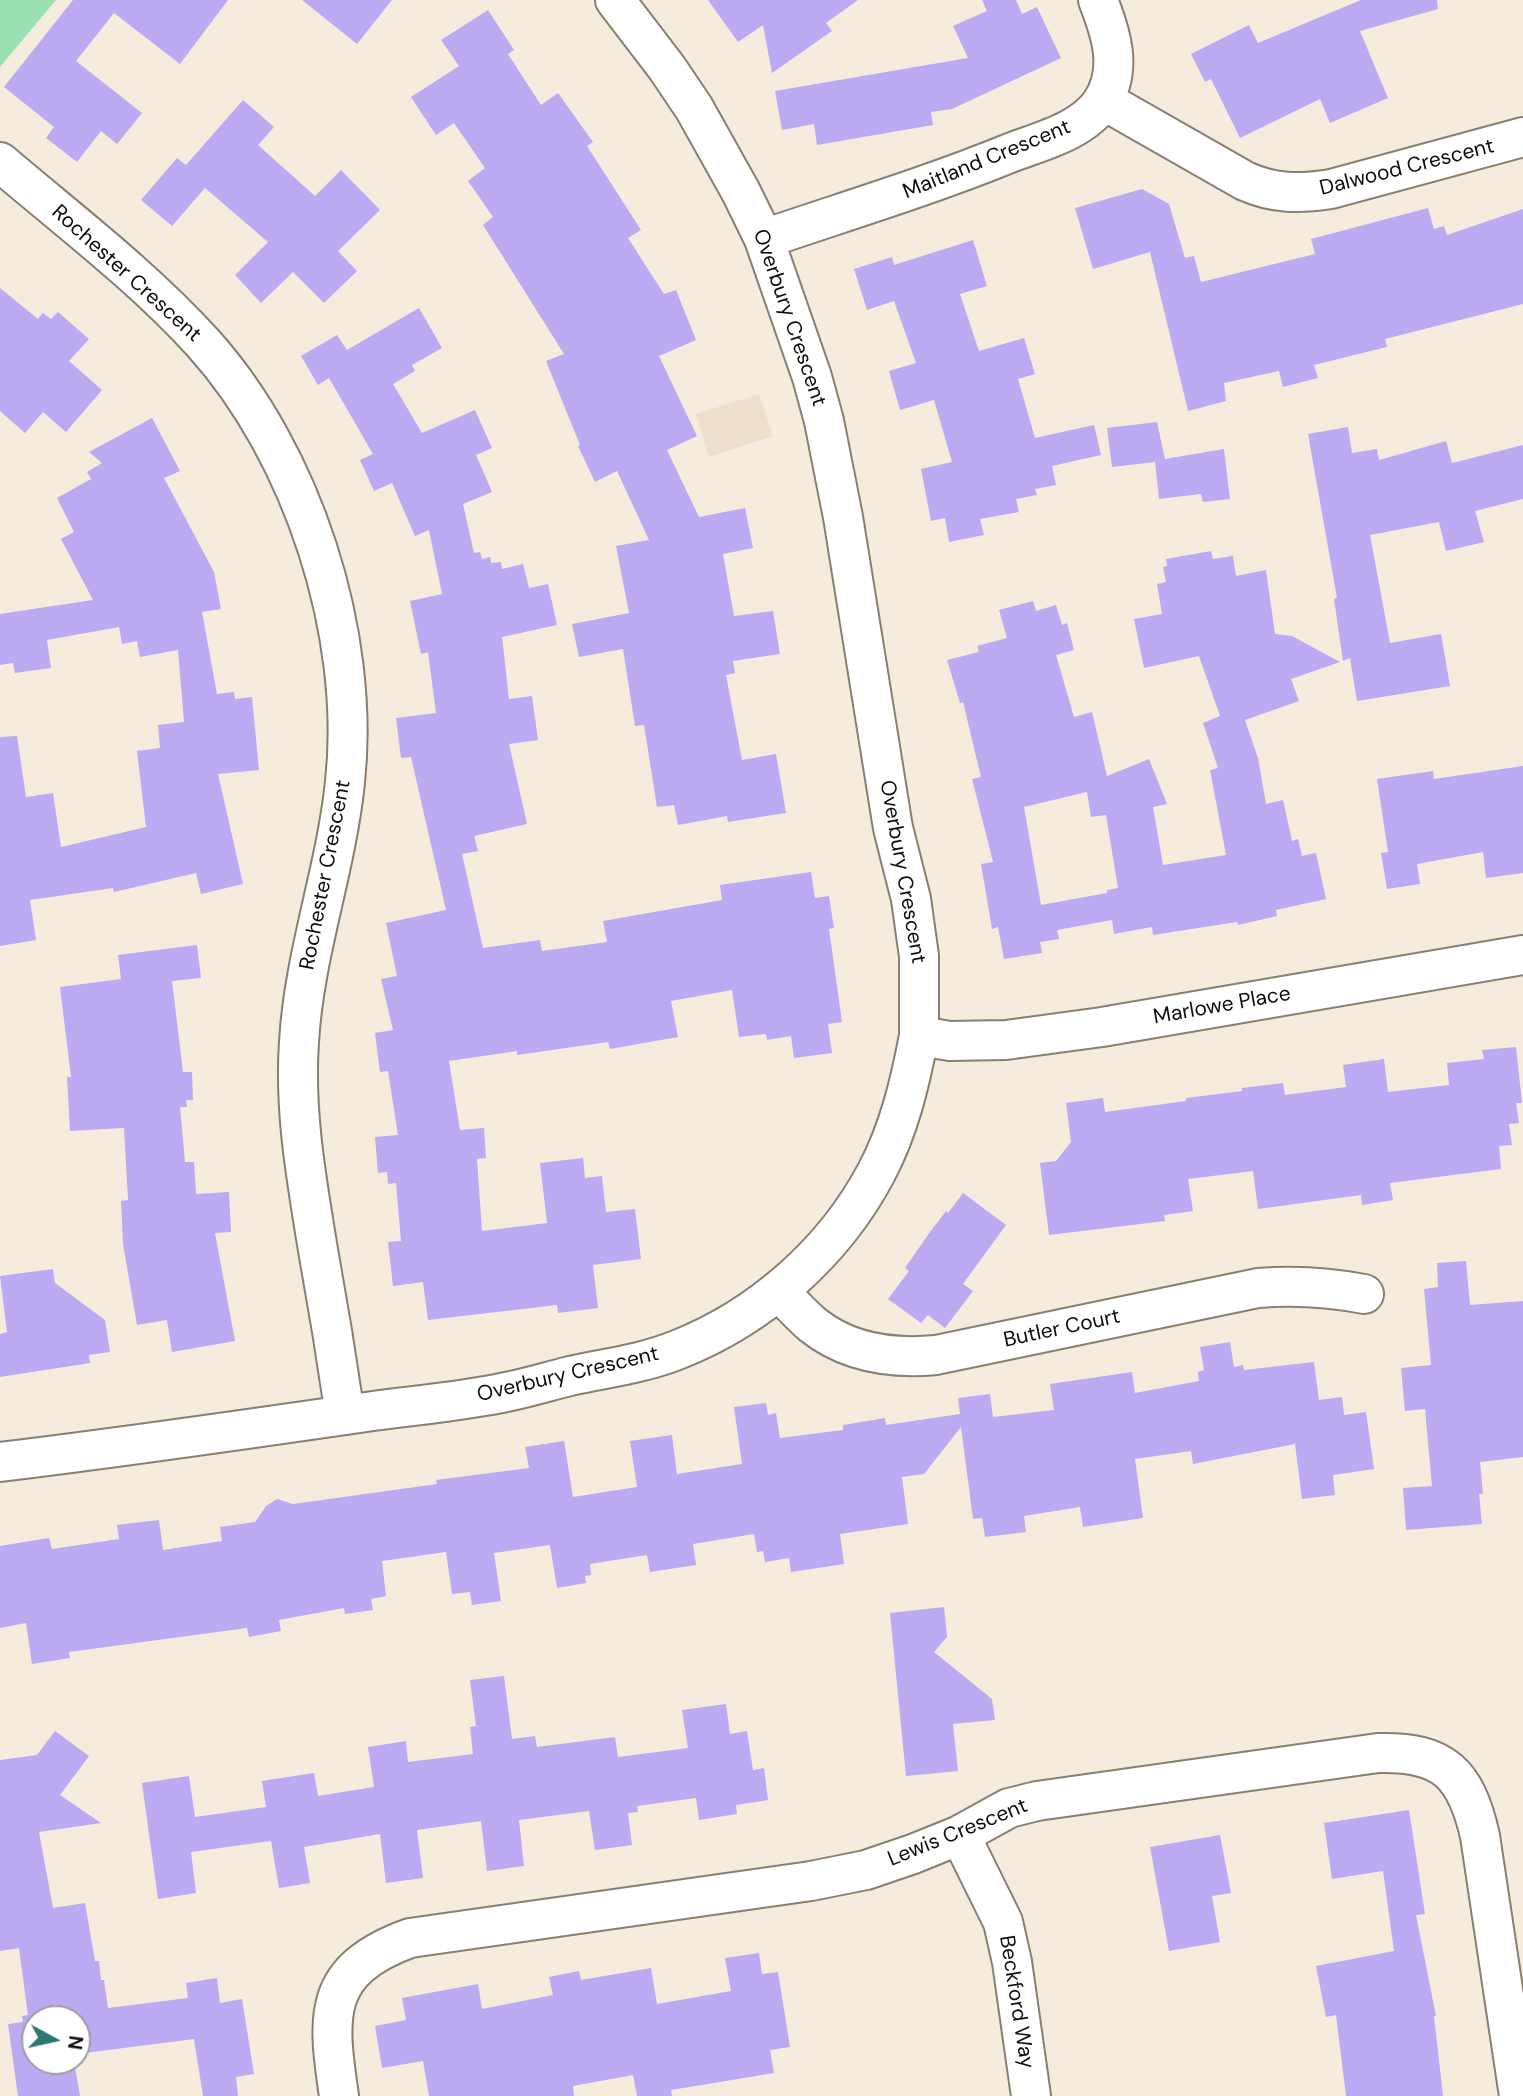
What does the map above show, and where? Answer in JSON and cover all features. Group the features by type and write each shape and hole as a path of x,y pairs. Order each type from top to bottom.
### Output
{"street":[{"name":"Overbury Crescent","path":"0,1462 133,1446 509,1392 642,1362 706,1337 737,1320 778,1291 810,1262 831,1237 876,1173 904,1105 919,1036 919,950 911,899 893,828 843,517 824,421 764,239 725,161 694,108 615,0"},
{"path":"1098,0 1113,48 1110,83 1103,100"},
{"name":"Maitland Crescent","path":"764,239 931,184 1057,134 1077,125 1092,114 1103,100"},
{"name":"Dalwood Crescent","path":"1103,100 1245,181 1264,190 1285,193 1331,189 1523,137"},
{"name":"Rochester Crescent","path":"0,162 171,311 204,344 237,385 267,433 294,490 328,582 344,654 348,721 345,781 338,832 307,973 299,1043 299,1111 309,1195 345,1415"},
{"name":"Marlowe Place","path":"919,1036 950,1041 1006,1041 1523,955"},
{"name":"Butler Court","path":"778,1291 813,1325 835,1339 884,1355 912,1357 936,1355 1258,1288 1293,1285 1328,1287 1364,1294"},
{"name":"Lewis Crescent","path":"339,2096 332,2026 335,1998 350,1974 368,1956 410,1938 811,1881 866,1870 960,1835 1009,1808 1037,1801 1378,1753 1402,1752 1429,1758 1447,1769 1464,1786 1473,1806 1480,1836 1518,2096"},
{"name":"Beckford Way","path":"960,1835 1003,1922 1012,1962 1031,2096"}],"shaded area":[{"path":"759,394 773,436 709,457 696,414"}],"green space":[{"path":"0,0 56,0 0,67"}],"building":[{"path":"73,0 228,0 180,64 114,13 76,61 142,113 117,144 101,131 77,162 46,138 54,127 4,87"},
{"path":"302,0 392,0 357,44"},
{"path":"708,0 858,0 826,23 832,31 772,73 763,25 738,42"},
{"path":"982,0 1016,0 1022,14 1037,7 1061,58 952,109 931,112 933,125 817,145 814,124 782,130 775,91 968,58 953,26 987,11"},
{"path":"1361,0 1437,0 1438,9 1360,31 1388,98 1330,123 1320,99 1240,138 1211,79 1205,82 1191,54 1249,25 1258,43"},
{"path":"488,10 514,50 508,54 541,105 558,93 593,142 587,146 641,230 628,238 664,294 676,290 696,340 659,356 697,436 667,450 699,517 745,508 753,548 723,554 734,616 773,611 780,654 733,661 735,673 726,675 742,760 776,754 786,813 728,822 727,816 678,825 674,805 657,807 644,725 635,726 623,649 579,657 572,624 629,613 616,546 649,540 617,471 595,482 578,446 580,445 546,361 564,354 483,225 493,217 468,181 485,168 454,123 436,135 411,97 459,66 441,40"},
{"path":"243,100 274,127 258,145 315,196 341,170 380,210 338,251 357,271 324,303 293,272 261,303 235,275 268,242 205,188 172,226 141,200 177,158 186,165"},
{"path":"1142,189 1169,204 1185,258 1194,256 1201,282 1315,254 1311,239 1428,208 1434,229 1444,226 1447,235 1523,209 1523,304 1385,339 1387,347 1314,365 1318,378 1283,387 1279,371 1224,383 1226,401 1188,411 1150,252 1093,269 1075,208"},
{"path":"973,240 987,286 960,294 979,351 1024,338 1035,374 1018,379 1035,438 1094,425 1101,455 1052,466 1056,485 1035,489 1037,495 1016,499 1019,512 980,519 984,535 949,542 945,518 931,521 921,469 952,462 934,400 900,410 889,371 916,363 894,301 867,310 854,269 892,257 894,265"},
{"path":"0,288 38,319 43,313 51,319 58,312 89,339 69,361 102,390 66,432 43,412 25,433 0,411"},
{"path":"419,308 442,348 412,365 415,371 393,384 422,433 475,410 492,448 476,455 492,492 463,504 474,553 480,552 482,559 490,557 491,563 501,562 502,569 523,564 529,588 548,584 557,625 502,637 509,699 532,696 538,740 509,744 527,824 474,836 478,851 462,854 483,948 540,940 542,951 607,942 603,921 722,900 720,885 811,872 815,898 829,896 834,928 829,929 842,1022 828,1024 832,1053 794,1058 791,1036 767,1040 766,1034 739,1037 732,990 671,1001 678,1037 610,1049 608,1042 517,1055 517,1051 449,1061 460,1130 484,1128 486,1158 477,1159 482,1231 547,1223 540,1163 583,1158 585,1178 602,1176 606,1212 635,1209 641,1259 593,1265 598,1308 558,1313 557,1305 428,1320 423,1282 393,1286 388,1242 401,1241 396,1183 388,1184 387,1172 378,1173 375,1137 398,1135 388,1071 380,1072 375,1033 393,1030 381,979 397,976 386,923 446,910 411,757 401,758 396,718 436,713 428,652 421,654 410,601 442,594 429,530 415,536 392,483 374,491 360,460 373,454 329,378 318,385 301,356 337,335 347,350"},
{"path":"152,418 180,471 164,478 214,572 221,609 202,612 217,694 234,692 235,699 252,697 259,770 218,774 243,884 201,894 196,873 114,892 113,888 30,900 36,940 0,946 0,737 17,736 26,797 53,793 61,847 146,827 137,751 160,748 158,725 184,722 178,650 140,657 137,641 122,644 119,627 47,640 51,668 15,673 13,663 0,665 0,614 93,600 61,539 74,532 57,498 91,479 87,472 102,463 89,452"},
{"path":"1157,422 1165,459 1224,449 1230,499 1203,502 1201,494 1159,499 1155,462 1112,467 1107,428"},
{"path":"1348,427 1352,453 1377,449 1379,460 1446,441 1452,463 1523,445 1523,499 1475,511 1484,542 1446,551 1439,522 1370,535 1390,643 1441,634 1450,686 1357,701 1350,658 1343,661 1334,599 1337,598 1308,434"},
{"path":"1211,551 1213,559 1233,556 1236,576 1266,570 1275,634 1292,636 1340,662 1291,679 1299,701 1245,720 1258,758 1266,804 1283,800 1292,841 1298,839 1302,856 1316,853 1326,899 1276,910 1277,916 1238,925 1237,922 1153,935 1152,927 1114,934 1112,920 1057,930 1059,939 1040,942 1042,953 1004,959 998,927 992,929 981,864 993,862 972,779 981,777 963,702 960,703 947,660 979,652 977,646 1007,638 999,610 1033,601 1036,611 1056,605 1062,625 1067,623 1074,650 1056,655 1074,717 1092,712 1107,776 1149,759 1167,804 1153,807 1163,865 1226,855 1210,770 1218,768 1203,723 1220,716 1199,656 1144,668 1134,619 1162,614 1157,584 1166,582 1163,567 1167,566 1166,559","holes":["1087,792 1091,817 1106,815 1118,888 1107,890 1107,893 1041,905 1024,807"]},
{"path":"1523,766 1523,873 1486,878 1483,852 1417,864 1420,884 1387,889 1381,853 1388,852 1377,779 1433,771 1434,779"},
{"path":"197,945 201,978 172,981 183,1072 192,1072 193,1100 186,1100 187,1107 180,1107 185,1162 194,1162 196,1194 229,1192 231,1232 215,1233 235,1341 172,1352 167,1320 137,1325 123,1244 121,1201 128,1200 124,1128 70,1131 67,1077 71,1077 60,987 121,979 118,955"},
{"path":"1516,1047 1522,1103 1516,1103 1519,1123 1509,1124 1512,1145 1499,1146 1501,1169 1390,1183 1393,1200 1362,1205 1361,1195 1258,1209 1253,1171 1188,1179 1193,1211 1164,1215 1165,1221 1049,1235 1040,1163 1056,1161 1071,1142 1066,1103 1103,1098 1105,1112 1186,1101 1186,1098 1283,1083 1285,1095 1346,1087 1343,1065 1384,1059 1388,1092 1449,1085 1447,1063 1484,1059 1482,1050"},
{"path":"963,1193 1006,1225 963,1284 973,1291 945,1328 928,1315 921,1323 888,1299 909,1271 905,1268 930,1232"},
{"path":"1466,1261 1470,1305 1523,1301 1523,1457 1480,1462 1482,1524 1406,1530 1403,1488 1432,1486 1425,1409 1405,1411 1401,1368 1431,1365 1424,1289 1438,1287 1437,1263"},
{"path":"53,1269 55,1283 105,1320 110,1352 89,1355 90,1363 0,1377 0,1334 7,1332 0,1276"},
{"path":"1230,1342 1234,1367 1243,1365 1244,1370 1314,1362 1319,1400 1342,1397 1344,1415 1366,1412 1374,1469 1333,1475 1335,1495 1302,1499 1295,1444 1193,1464 1191,1451 1135,1459 1143,1518 1083,1527 1080,1507 1024,1516 1026,1532 985,1537 982,1518 973,1519 961,1427 924,1474 902,1477 908,1524 840,1534 844,1564 791,1572 789,1558 765,1562 763,1551 757,1552 754,1534 693,1544 696,1565 650,1572 647,1555 590,1564 591,1575 585,1576 586,1583 557,1588 550,1545 494,1553 501,1601 472,1605 470,1592 452,1594 446,1552 382,1561 386,1596 371,1599 373,1610 345,1614 344,1608 279,1620 281,1631 249,1637 247,1628 69,1652 70,1658 32,1664 26,1623 0,1628 0,1546 49,1538 52,1549 119,1539 117,1525 159,1520 163,1550 222,1541 220,1527 255,1522 266,1506 277,1499 293,1504 437,1484 436,1480 529,1468 525,1447 564,1441 573,1497 637,1487 630,1441 672,1435 677,1474 742,1464 734,1407 766,1403 768,1415 776,1413 780,1438 843,1430 843,1425 885,1418 886,1425 960,1414 958,1398 990,1394 993,1417 1054,1410 1050,1384 1132,1372 1135,1393 1199,1381 1198,1372 1204,1370 1200,1347"},
{"path":"944,1607 947,1637 934,1652 992,1699 995,1720 953,1724 958,1771 906,1776 890,1613"},
{"path":"504,1676 512,1739 535,1736 537,1747 615,1737 618,1757 688,1748 682,1710 726,1704 730,1734 747,1731 753,1770 764,1768 768,1800 736,1805 737,1814 699,1820 696,1798 637,1806 638,1812 628,1813 632,1845 595,1850 589,1811 519,1820 524,1866 487,1871 481,1821 417,1830 423,1878 386,1883 380,1834 304,1847 310,1883 279,1888 271,1841 191,1852 196,1893 158,1899 142,1783 189,1776 195,1817 266,1807 262,1781 314,1773 318,1796 374,1787 368,1747 406,1741 408,1762 473,1754 470,1727 476,1726 470,1680"},
{"path":"55,1731 89,1756 60,1795 101,1823 39,1832 53,1908 85,1903 95,1961 99,1961 108,2008 188,1998 186,1983 217,1978 220,2003 242,1999 254,2074 236,2077 238,2096 203,2096 194,2039 91,2052 91,2005 27,2005 19,1948 0,1951 0,1760 37,1755"},
{"path":"1409,1810 1425,1914 1416,1915 1436,2016 1443,2096 1346,2096 1336,2015 1326,2017 1316,1966 1394,1951 1383,1871 1332,1879 1324,1823"},
{"path":"1220,1835 1231,1893 1212,1896 1220,1942 1169,1951 1150,1847"},
{"path":"759,1953 762,1974 778,1972 790,2047 770,2050 774,2073 671,2090 672,2096 637,2096 633,2075 573,2086 574,2096 429,2096 423,2061 382,2068 375,2026 406,2020 402,1998 478,1984 482,2009 553,1995 549,1977 579,1971 581,1980 651,1968 657,2004 731,1991 725,1958"},
{"path":"21,2022 21,2075 76,2075 80,2096 18,2096 8,2024"}]}
